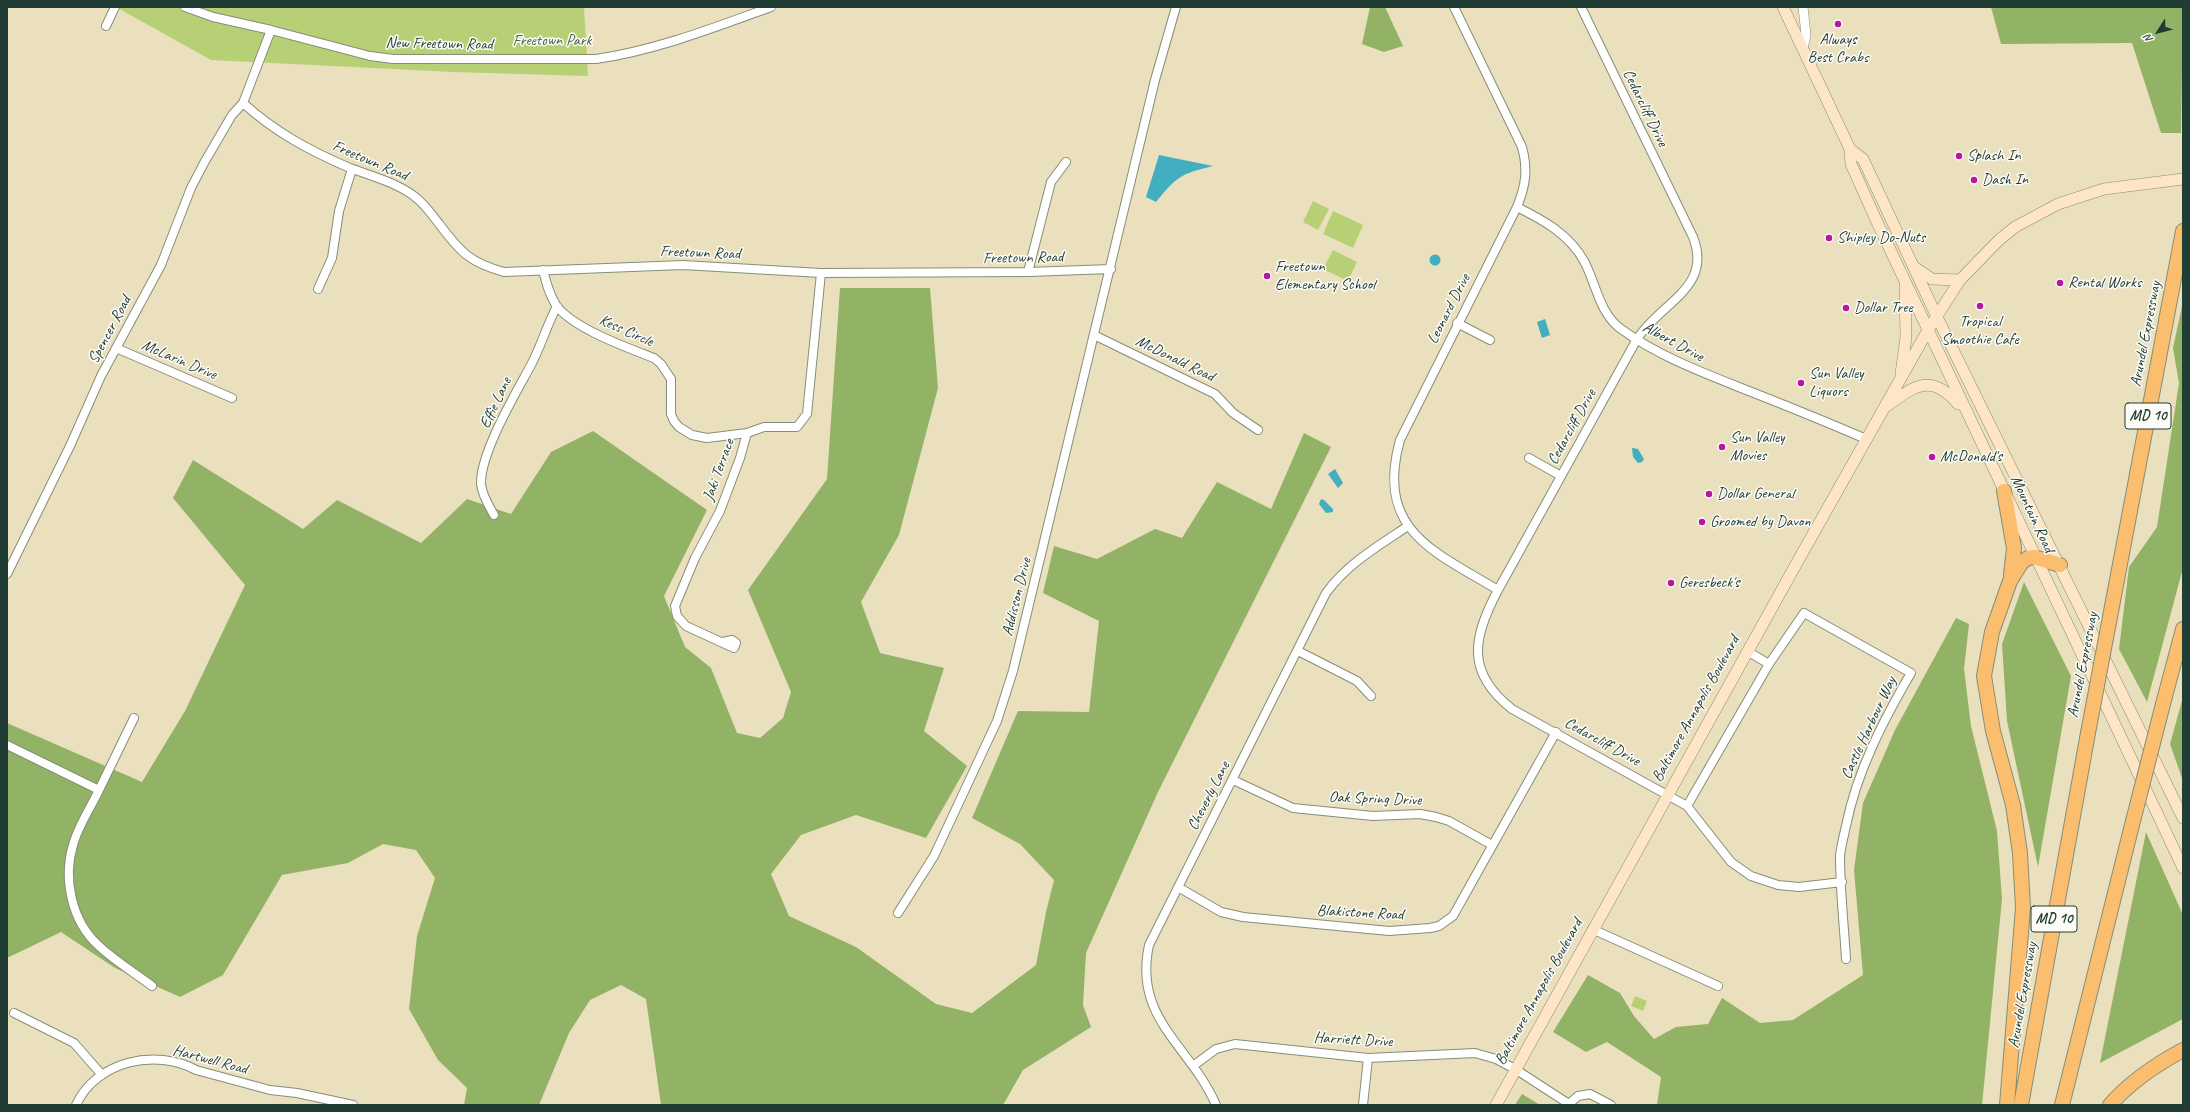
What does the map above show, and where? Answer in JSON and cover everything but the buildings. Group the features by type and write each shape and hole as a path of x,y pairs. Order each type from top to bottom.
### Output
{"highway":[{"name":"Arundel Expressway","path":"2021,1105 2088,733 2183,231"},
{"path":"2004,491 2014,548 2010,581 1992,632 1984,676 1993,731 2013,805 2020,853 2023,900 2007,1105"},
{"path":"2010,581 2022,562 2028,558 2034,557 2060,565"},
{"path":"2062,1105 2133,820 2183,629"},
{"path":"2110,1105 2131,1083 2156,1064 2183,1050"}],"main road":[{"name":"Mountain Road","path":"1783,7 1850,149 1852,164 1905,281 2034,557 2183,868"},
{"name":"Mountain Road","path":"1850,149 1863,160 1937,317 2183,818"},
{"name":"Baltimore Annapolis Boulevard","path":"1496,1105 1592,929 1900,378 1960,280 1995,244 2015,227 2058,204 2104,189 2183,179"},
{"path":"1913,266 1932,279 1960,280"},
{"path":"1900,378 1906,337 1905,281"},
{"path":"1883,409 1909,390 1931,384 1947,390 1968,415"}],"street":[{"path":"106,26 115,7"},
{"path":"185,7 213,17 271,30 243,103"},
{"name":"New Freetown Road","path":"271,30 370,56 393,59 596,59 668,44 771,7"},
{"path":"1111,269 1156,80 1176,7"},
{"name":"Leonard Drive","path":"1454,7 1522,147 1526,162 1527,176 1517,207 1457,323 1400,440 1395,458 1394,492 1398,507 1408,526 1420,541 1438,555 1498,590"},
{"name":"Cedarcliff Drive","path":"1581,7 1697,248 1698,261 1696,274 1690,284 1652,321 1637,339 1483,618 1478,638 1479,663 1488,684 1499,698 1512,709 1556,732 1667,795"},
{"path":"1803,7 1806,35 1803,49"},
{"name":"Freetown Road","path":"243,103 257,116 298,144 399,187 414,196 428,209 455,244 477,264 504,272 683,265 821,273 1028,272 1111,269"},
{"name":"Spencer Road","path":"7,574 116,348 161,265 191,188 232,115 243,103"},
{"path":"1028,272 1051,182 1066,162"},
{"path":"318,289 332,258 339,211 352,168"},
{"name":"Albert Drive","path":"1517,207 1554,227 1570,241 1584,260 1600,301 1608,316 1620,328 1637,339 1703,374 1780,403 1866,439"},
{"name":"Addisson Drive","path":"898,913 934,856 996,721 1013,671 1111,269"},
{"name":"Kess Circle","path":"543,270 547,285 557,306 590,330 654,358 661,364 671,379 671,414 679,427 685,431 707,438 747,433"},
{"name":"Jaki Terrace","path":"723,642 686,626 678,616 675,606 695,558 720,511 740,458 747,433 764,427 798,427 807,414 821,273"},
{"name":"Effie Lane","path":"494,515 481,486 484,464 501,422 532,364 557,306"},
{"path":"1457,323 1490,340"},
{"name":"McDonald Road","path":"1094,335 1216,394 1233,413 1258,430"},
{"name":"McLarin Drive","path":"116,348 232,398"},
{"path":"1529,458 1561,476"},
{"name":"Cheverly Lane","path":"1216,1105 1193,1066 1156,1013 1149,998 1146,980 1146,961 1149,945 1326,593 1337,578 1355,562 1408,526"},
{"name":"Castle Harbour Way","path":"1687,806 1769,664 1804,613 1911,673 1888,712 1856,785 1840,854 1846,959"},
{"path":"1298,651 1357,681 1371,696"},
{"path":"1747,651 1769,664"},
{"path":"134,718 73,843 68,867 68,887 80,920 98,945 152,986"},
{"name":"Blakistone Road","path":"1178,888 1221,912 1243,917 1376,932 1439,926 1453,916 1556,732"},
{"path":"7,745 99,790"},
{"name":"Oak Spring Drive","path":"1233,780 1293,808 1373,816 1420,814 1436,817 1449,821 1492,845"},
{"path":"1667,795 1687,806 1730,862 1751,876 1778,885 1799,887 1842,882"},
{"path":"1592,929 1718,986"},
{"path":"14,1013 74,1042 102,1075"},
{"name":"Harriett Drive","path":"1193,1066 1216,1049 1235,1044 1368,1058 1476,1053 1496,1059 1515,1069 1569,1104 1578,1096 1590,1094 1611,1105"},
{"path":"1363,1105 1368,1058"},
{"name":"Hartwell Road","path":"76,1105 82,1092 102,1075 124,1063 152,1059 187,1066 196,1070 270,1090 297,1093 353,1105"}],"green space":[{"name":"Freetown Park","path":"116,7 584,7 588,76 453,72 211,60"},
{"path":"1370,7 1385,7 1403,46 1384,52 1362,44"},
{"path":"1991,7 2183,7 2181,133 2161,133 2132,43 2001,44"},
{"path":"1313,201 1329,209 1318,230 1303,222"},
{"path":"1333,211 1363,225 1353,248 1323,234"},
{"path":"1333,250 1357,262 1348,281 1323,269"},
{"path":"840,288 930,288 938,388 899,535 861,602 880,653 944,668 924,731 967,766 926,838 856,815 801,835 771,874 789,916 856,947 936,1004 972,1013 1036,965 1054,880 1020,844 972,818 1018,711 1089,712 1099,621 1043,593 1054,546 1097,559 1155,529 1182,538 1217,482 1271,509 1304,433 1331,447 1158,792 1086,953 1083,1005 1091,1027 1023,1070 1003,1105 661,1105 646,999 621,985 590,1000 569,1033 539,1105 464,1105 467,1088 438,1060 409,1009 417,936 435,878 416,850 383,844 348,863 282,875 223,975 180,997 115,968 61,932 7,958 7,723 142,782 185,711 245,585 173,498 193,460 303,529 337,500 421,543 467,499 511,514 551,452 593,431 707,510 664,596 685,647 711,668 737,733 760,738 783,718 791,692 748,590 827,479"},
{"path":"2183,301 2183,568 2147,702 2119,649 2129,567 2157,527 2179,383 2173,348"},
{"path":"2024,582 2071,676 2038,867 2007,721 2002,644"},
{"path":"1956,618 1969,624 1964,669 1971,726 1997,831 2002,899 1982,1105 1657,1105 1661,1077 1607,1042 1586,1052 1553,1032 1588,975 1620,993 1634,1016 1654,1039 1676,1027 1708,1024 1722,998 1760,1023 1793,1020 1863,975 1854,870 1863,803 1895,730"},
{"path":"2183,697 2183,781 2170,744"},
{"path":"2146,832 2183,915 2183,1019 2100,1063"},
{"path":"1635,996 1647,1001 1643,1011 1631,1006"},
{"path":"1522,1094 1540,1105 1515,1105"}],"water":[{"path":"1159,155 1213,166 1194,171 1180,177 1156,202 1146,197"},
{"path":"1435,254 1439,256 1441,260 1439,264 1435,266 1431,264 1429,260 1431,256"},
{"path":"1545,319 1550,335 1542,338 1537,322"},
{"path":"1632,448 1638,449 1644,459 1642,462 1638,463 1633,457"},
{"path":"1335,469 1343,483 1338,488 1328,474"},
{"path":"1321,499 1333,509 1333,512 1326,513 1319,504"}],"place":[{"name":"Always Best Crabs","path":"1838,24"},
{"name":"Splash In","path":"1959,156"},
{"name":"Dash In","path":"1974,180"},
{"name":"Shipley Do-Nuts","path":"1829,238"},
{"name":"Freetown Elementary School","path":"1267,276"},
{"name":"Rental Works","path":"2060,283"},
{"name":"Tropical Smoothie Cafe","path":"1980,306"},
{"name":"Dollar Tree","path":"1846,308"},
{"name":"Sun Valley Liquors","path":"1801,383"},
{"name":"Sun Valley Movies","path":"1722,447"},
{"name":"McDonald's","path":"1932,457"},
{"name":"Dollar General","path":"1709,494"},
{"name":"Groomed by Davon","path":"1702,522"},
{"name":"Geresbeck's","path":"1671,583"}]}
